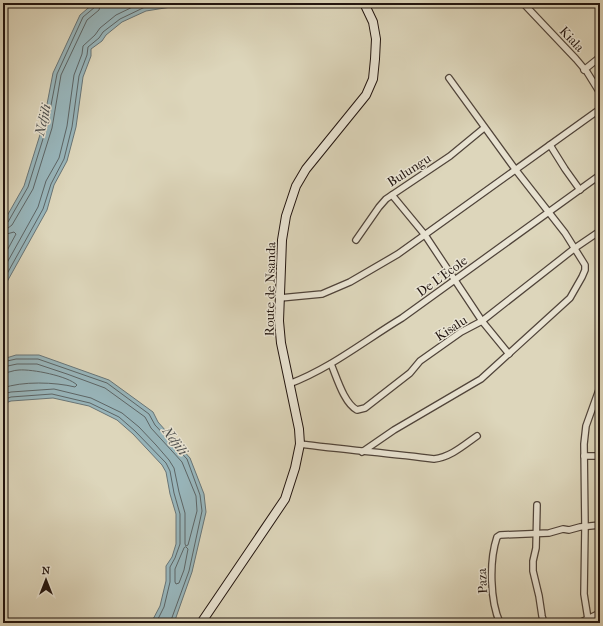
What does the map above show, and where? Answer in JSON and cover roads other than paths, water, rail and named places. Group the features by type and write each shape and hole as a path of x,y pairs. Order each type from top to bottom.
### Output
{"street":[{"name":"Route de Nsanda","path":"201,623 285,499 295,468 300,444 294,404 281,343 279,321 282,240 286,216 296,186 306,169 366,95 373,79 376,39 372,22 364,3"},
{"name":"Kiala","path":"523,3 584,70 600,93"},
{"path":"584,70 600,57"},
{"path":"362,452 394,430 481,379 570,298 585,270 575,248 565,233 484,128 449,78"},
{"path":"280,298 322,294 350,282 398,254 600,109"},
{"name":"Bulungu","path":"356,240 379,207 392,195 450,156 484,128"},
{"path":"550,145 580,190"},
{"name":"De L'Ecole","path":"289,384 331,364 402,318 600,175"},
{"path":"392,195 425,234 482,321 509,354"},
{"name":"Kisalu","path":"331,364 351,407 357,410 362,409 410,374 420,361 461,332 482,321 575,248 600,232"},
{"path":"589,621 584,594 584,456 586,426 600,387"},
{"path":"300,444 434,459 450,455 477,436"},
{"path":"584,456 600,456"},
{"path":"537,505 535,533 536,548 532,571 544,623"},
{"path":"535,533 549,533 563,529 569,530 600,525"},
{"name":"Paza","path":"500,623 496,611 491,570 497,537 500,535 535,533"},
{"path":"579,623 589,621 600,613"}],"water":[{"path":"94,3 235,3 222,6 171,7 146,11 122,22 91,49 91,56 83,77 76,127 67,161 54,185 47,210 3,289 3,223 24,186 43,125 53,73 80,15"},
{"path":"16,355 39,355 109,380 153,412 158,422 190,458 204,494 206,512 192,572 174,623 151,623 160,606 166,581 166,566 172,557 176,544 176,514 170,494 166,472 162,465 133,434 117,420 89,406 53,398 11,401 3,404 3,359"}],"water label":[{"name":"Ndjili","path":"43,120"},
{"name":"Ndjili","path":"175,441"}]}
